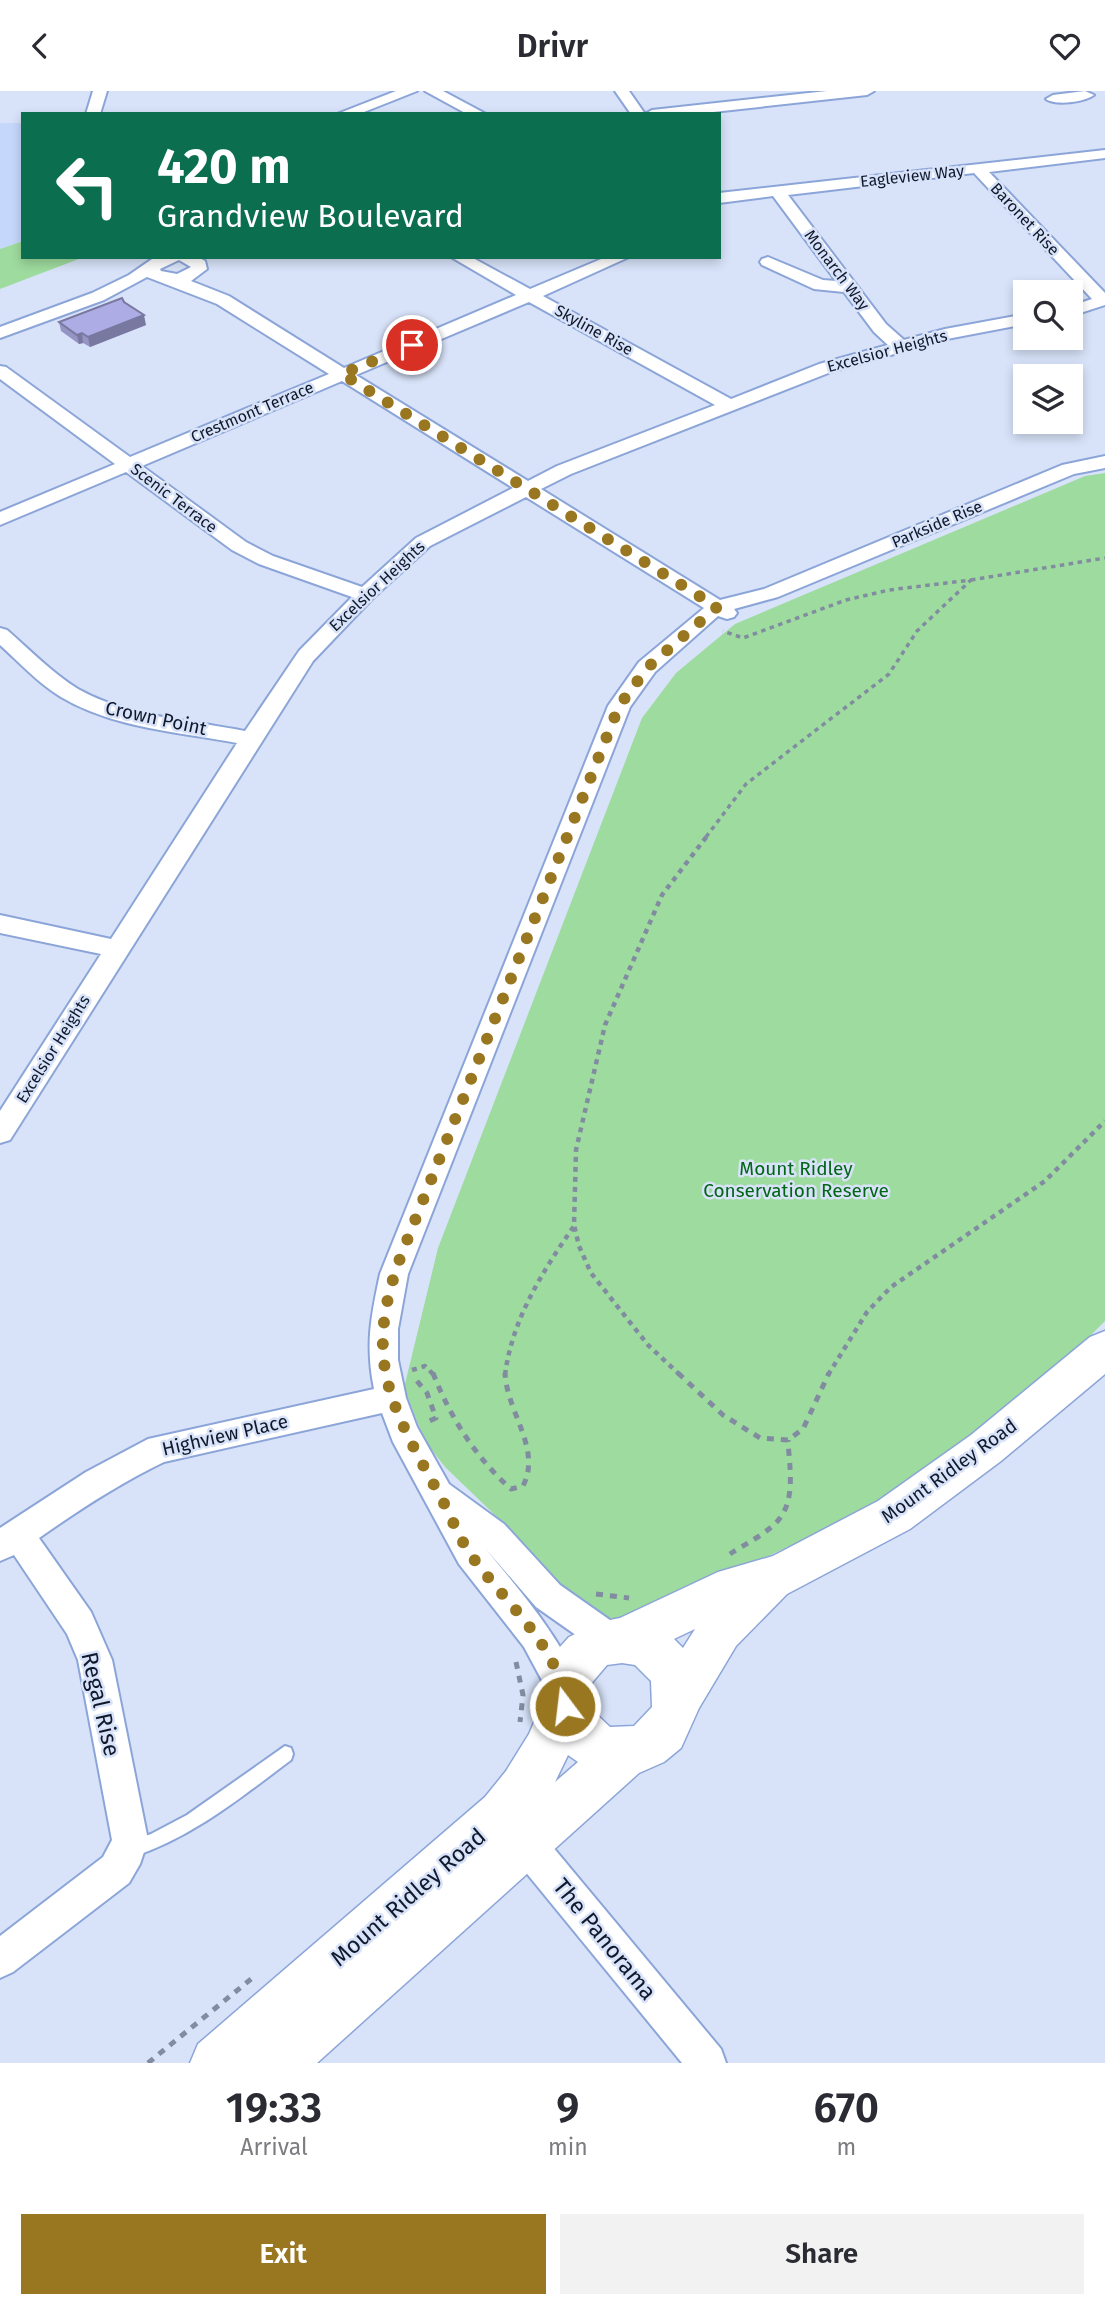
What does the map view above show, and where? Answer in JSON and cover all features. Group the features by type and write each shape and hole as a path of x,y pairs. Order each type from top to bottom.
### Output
{"street":[{"path":"350,112 410,91"},
{"path":"432,91 476,112"},
{"path":"621,91 637,112"},
{"path":"667,112 796,95 867,91"},
{"path":"1063,96 1087,95"},
{"name":"Eagleview Way","path":"721,198 1105,155"},
{"name":"Baronet Rise","path":"978,169 1104,300"},
{"name":"Monarch Way","path":"778,191 880,328 900,346"},
{"name":"Skyline Rise","path":"464,259 729,404"},
{"name":"Crestmont Terrace","path":"0,519 616,259"},
{"path":"768,261 820,285 851,287"},
{"path":"99,296 150,263 157,276 223,300 527,488 710,619"},
{"path":"0,333 99,296 192,275 199,263 223,300"},
{"path":"1083,307 1104,300"},
{"name":"Excelsior Heights","path":"0,1133 306,656 365,595 423,542 591,458 825,368 945,334 1013,321"},
{"name":"Scenic Terrace","path":"0,371 253,554 365,595"},
{"name":"Parkside Rise","path":"565,1697 536,1636 470,1554 404,1432 391,1398 383,1360 383,1329 394,1274 619,706 648,667 710,619 760,602 771,593 1069,470 1105,462"},
{"name":"Crown Point","path":"0,634 69,692 90,703 113,712 251,739"},
{"path":"0,924 117,949"},
{"name":"Mount Ridley Road","path":"678,1699 720,1630 736,1612 781,1575 894,1515 986,1448 1105,1349"},
{"name":"Highview Place","path":"9,1540 132,1461 159,1449 391,1398"},
{"name":"Parkside Rise","path":"439,1493 493,1534 548,1596 616,1641"},
{"name":"Regal Rise","path":"9,1540 79,1623 95,1660 129,1830 127,1851"},
{"name":"Mount Ridley Road","path":"616,1641 734,1587 781,1575"},
{"path":"616,1641 650,1649 661,1658 670,1670 678,1699 675,1714 657,1739 627,1751 610,1750 588,1739 571,1722 565,1697 570,1670 580,1656 595,1646 616,1641"},
{"name":"Mount Ridley Road","path":"277,2063 513,1828 527,1787 544,1759 565,1697"},
{"name":"Mount Ridley Road","path":"217,2063 513,1828 627,1751"},
{"name":"The Panorama","path":"513,1828 707,2063"},
{"path":"0,1959 116,1870 127,1851"}],"lane":[{"path":"127,1851 156,1843 177,1832 285,1754"}],"path":[{"path":"710,619 730,636 743,638 846,600 889,590 971,580 1105,558"},
{"path":"971,580 917,631 889,674 746,784 662,895 605,1025 576,1150 574,1226 579,1246 591,1273 648,1345 685,1383 744,1430 760,1438 788,1440 803,1429 827,1376 848,1340 867,1312 891,1287 1045,1181 1105,1121"},
{"path":"404,1432 436,1418 427,1393 413,1376 412,1368 428,1367 448,1410 477,1450 511,1489 523,1486 531,1472 527,1446 507,1394 505,1369 515,1333 534,1290 574,1226"},
{"path":"722,1558 766,1529 785,1512 789,1501 788,1440"},
{"path":"567,1611 585,1597 594,1594 625,1599 638,1597"},
{"path":"519,1728 523,1695 513,1649 536,1636"},
{"path":"148,2063 265,1967"}],"shaded area":[{"path":"0,123 21,123 21,242 0,249"}],"green space":[{"path":"21,242 21,259 79,259 0,289 0,249"},
{"name":"Mount Ridley Conservation Reserve","path":"1105,473 1105,1321 1072,1354 922,1475 852,1517 640,1616 616,1619 605,1617 554,1582 498,1518 445,1467 421,1431 404,1388 438,1248 642,718 676,673 735,624 1085,476"}],"building":[{"path":"122,298 144,315 88,337 82,333 77,335 59,322"}],"route":[{"path":"412,345 342,374 717,607 709,611 688,634 648,667 619,706 387,1297 383,1360 391,1398 404,1432 470,1554 536,1636 564,1687 565,1706"}]}
